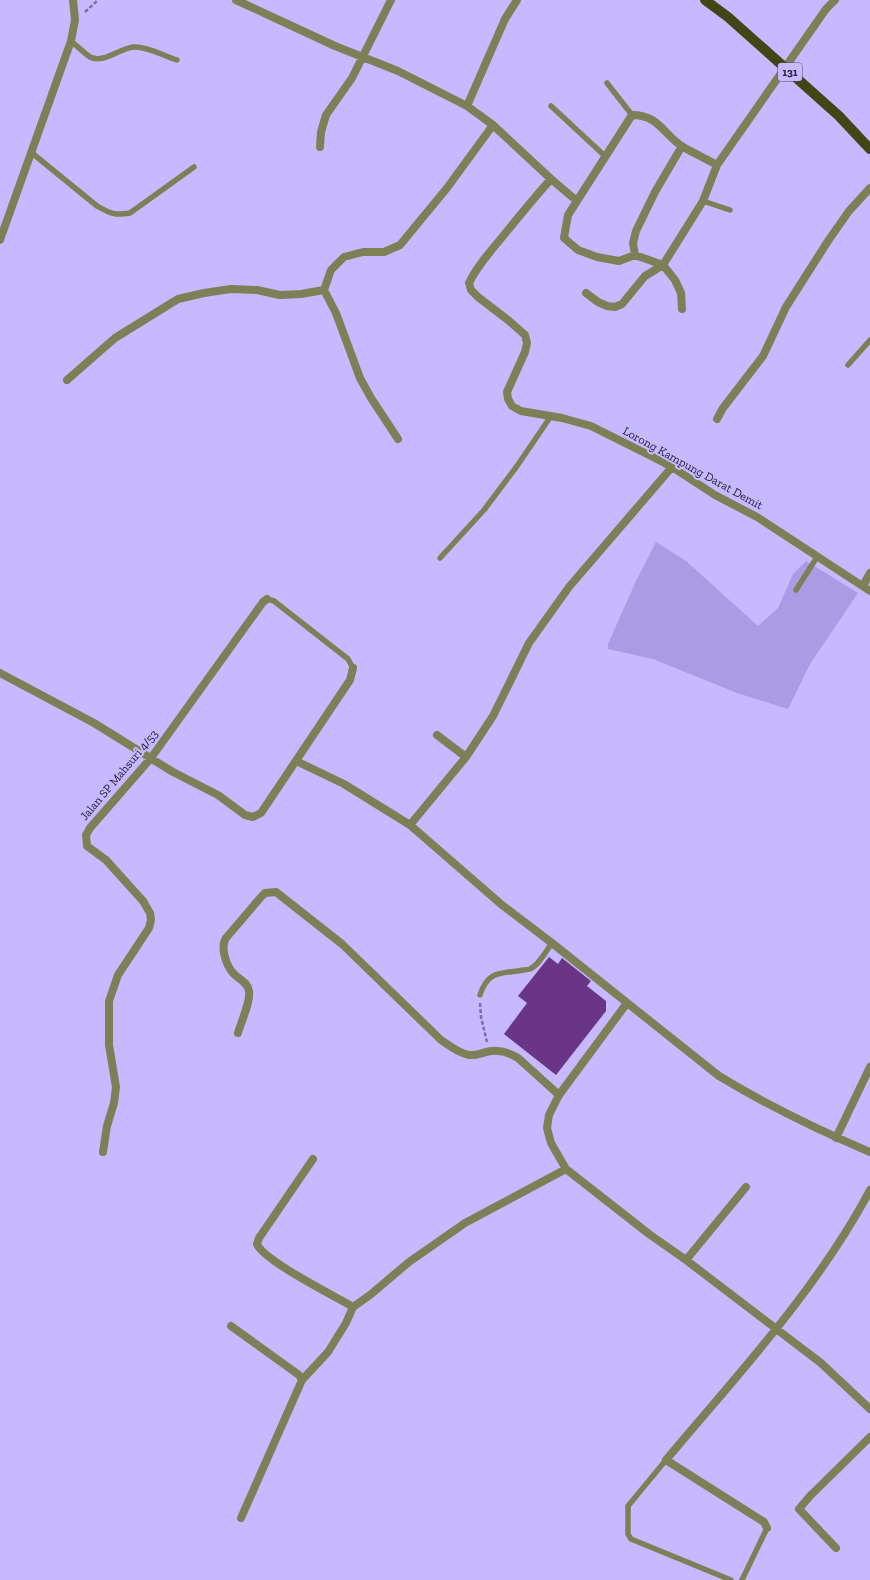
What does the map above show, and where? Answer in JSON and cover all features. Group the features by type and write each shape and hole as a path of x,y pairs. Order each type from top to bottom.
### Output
{"main road":[{"name":"131","path":"705,0 728,18 839,116 870,149"}],"street":[{"path":"0,240 71,41 75,20 72,0"},
{"path":"236,0 335,46 398,71 466,106 493,125 577,201"},
{"path":"320,147 320,132 326,115 352,78 391,0"},
{"path":"466,106 505,19 517,0"},
{"path":"586,293 598,302 615,308 622,304 645,276 663,265 702,201 717,165 826,9 835,0"},
{"path":"682,309 682,293 675,280 663,265 635,255 619,261 597,257 578,250 564,238 568,215 632,115 642,115 652,119 682,146 717,165"},
{"path":"398,439 371,398 360,378 336,313 324,290 331,270 344,257 363,252 384,252 400,245 447,188 493,125"},
{"path":"635,255 633,243 636,231 655,192 682,146"},
{"name":"Lorong Kampung Darat Demit","path":"551,179 529,203 487,256 472,275 468,284 478,298 508,320 525,335 527,343 525,352 507,392 508,399 512,406 521,411 551,416 591,426 672,467 716,495 758,517 870,591"},
{"path":"717,419 723,408 763,356 786,307 828,241 849,211 870,188"},
{"path":"67,380 115,338 178,299 231,289 257,290 280,295 301,294 324,290"},
{"path":"410,825 466,757 493,716 529,643 569,587 672,467"},
{"path":"863,586 870,573"},
{"name":"Jalan SP Mahsuri 4/53","path":"103,1152 106,1126 114,1103 116,1087 109,1045 109,1001 118,975 149,928 151,920 150,913 143,901 106,860 87,846 86,835 90,828 151,758 263,602 267,600"},
{"path":"0,673 94,723 173,772 218,796 245,815 253,817 261,813 296,761 350,680 353,668"},
{"path":"437,735 466,757"},
{"path":"296,761 344,784 410,825 502,905 719,1076 739,1089 836,1138 870,1152"},
{"path":"238,1033 249,997 249,988 231,970 223,945 226,938 265,893 276,892 342,944 441,1040 457,1051 468,1055 475,1056 491,1051 502,1051 511,1054 518,1058 559,1095"},
{"path":"627,1003 559,1095 549,1115 547,1128 550,1143 566,1168 649,1234 686,1260 821,1363 870,1409"},
{"path":"836,1138 870,1067"},
{"path":"312,1160 259,1238 257,1244 259,1250 281,1266 353,1307"},
{"path":"241,1518 302,1380 328,1352 346,1323 353,1307 370,1295 409,1262 465,1223 566,1168"},
{"path":"686,1260 746,1187"},
{"path":"767,1528 764,1522 666,1460 776,1330 848,1230 870,1190"},
{"path":"231,1326 299,1375 302,1380"},
{"path":"836,1548 799,1509 810,1496 870,1437"}],"lane":[{"path":"71,41 90,57 98,59 129,48 137,47 146,48 177,60"},
{"path":"607,83 632,115"},
{"path":"550,106 606,157"},
{"path":"32,153 97,206 118,215 130,213 194,167"},
{"path":"702,201 730,210"},
{"path":"848,365 870,340"},
{"path":"440,558 484,510 518,466 551,416"},
{"path":"796,590 817,557"},
{"path":"267,600 274,601 348,659 353,668"},
{"path":"480,995 483,986 489,978 498,973 530,969 536,964 552,943"},
{"path":"666,1460 628,1506 628,1534 631,1539 731,1580"},
{"path":"742,1580 767,1528"}],"path":[{"path":"75,20 98,0"},
{"path":"480,995 481,1017 484,1034 491,1051"}],"shaded area":[{"path":"656,542 686,561 758,626 778,608 793,574 806,561 858,593 810,664 788,709 737,693 653,659 608,649 608,644 636,581"}],"building":[{"path":"549,957 558,964 562,958 591,981 587,986 606,1001 606,1011 556,1075 504,1034 527,1003 518,996"}]}
